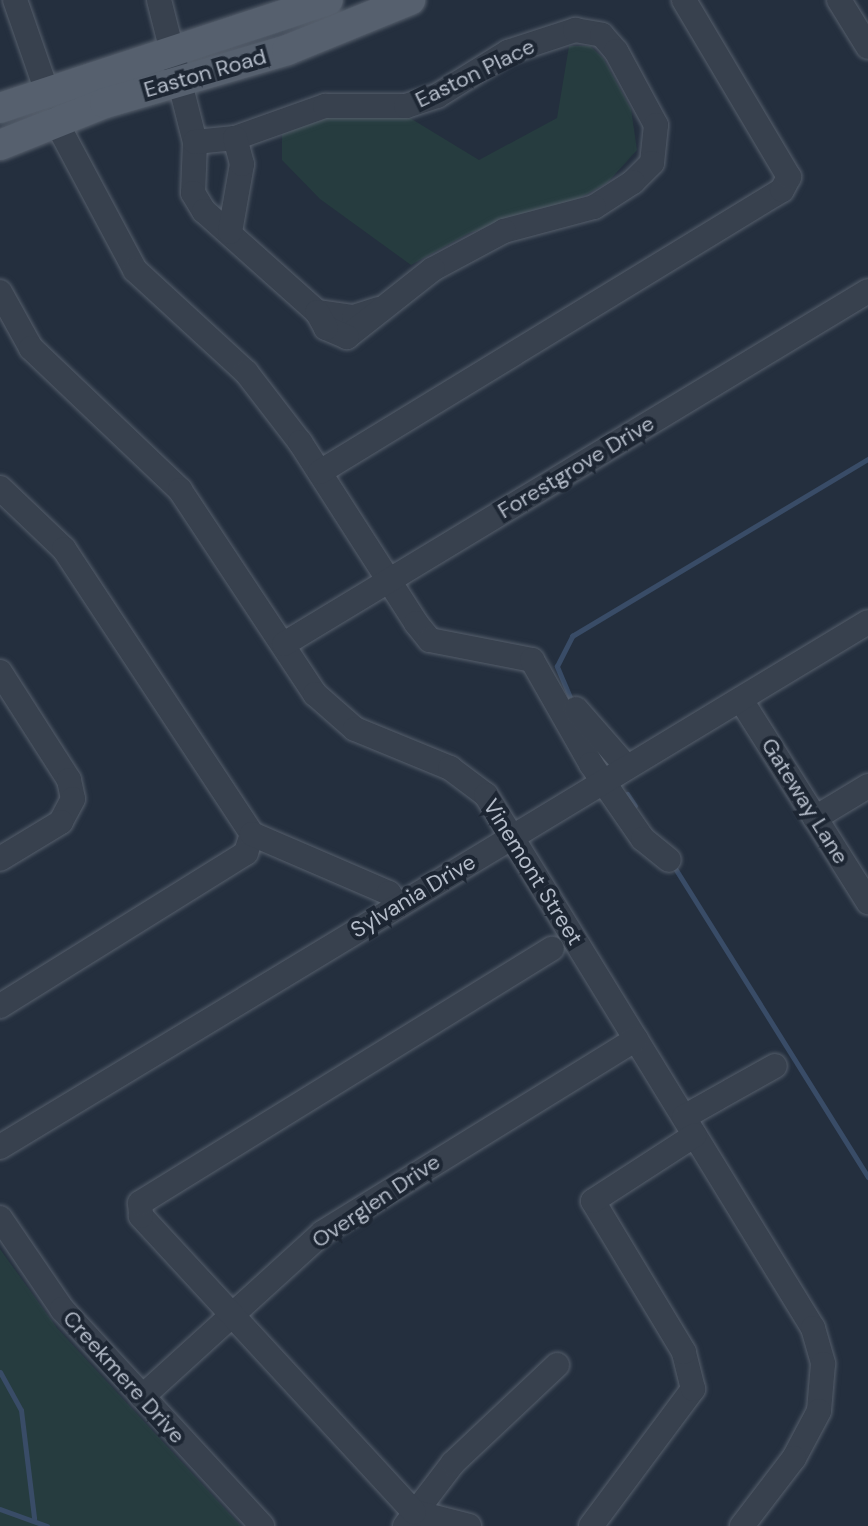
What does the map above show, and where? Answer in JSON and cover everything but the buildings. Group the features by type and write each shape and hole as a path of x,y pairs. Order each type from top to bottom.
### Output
{"main road":[{"name":"Easton Road","path":"0,108 46,89 328,0"},
{"name":"Easton Road","path":"0,145 55,120 178,80 287,50 410,0"}],"street":[{"path":"15,0 46,89"},
{"name":"Easton Place","path":"159,0 195,142 193,193 230,232 317,312 326,328 347,337 433,269 504,231 594,207 652,163 656,125 609,43 575,30 508,52 437,96 406,106 325,106 235,138 195,142"},
{"path":"320,472 782,190 789,177 684,0"},
{"path":"839,0 868,47"},
{"path":"55,120 135,270 246,372 320,472 387,580 430,640 532,660 643,839 669,860"},
{"path":"230,232 242,164 235,138"},
{"name":"Forestgrove Drive","path":"284,644 868,291"},
{"name":"Vinemont Street","path":"0,292 31,348 180,490 336,716 450,768 486,795 813,1328 823,1364 819,1411 794,1458 742,1526"},
{"path":"0,488 64,549 252,834 389,893 397,905"},
{"name":"Sylvania Drive","path":"0,1147 868,622"},
{"path":"0,672 69,780 73,799 61,822 0,859"},
{"name":"Gateway Lane","path":"741,700 868,902"},
{"path":"576,709 627,767"},
{"path":"815,818 868,786"},
{"path":"0,1006 246,853 252,834"},
{"path":"469,1526 410,1519 141,1216 140,1203 552,949"},
{"name":"Overglen Drive","path":"142,1397 322,1233 636,1039"},
{"path":"591,1526 693,1389 684,1352 593,1201 689,1126 775,1066"},
{"name":"Creekmere Drive","path":"0,1218 62,1309 262,1526"},
{"path":"410,1519 453,1463 557,1365"}],"green space":[{"path":"569,46 590,46 603,58 631,109 637,150 607,183 574,201 469,233 411,265 320,199 282,160 282,130 332,116 410,118 479,160 557,118"},
{"path":"0,1249 57,1328 241,1526 0,1526"}],"waterway":[{"path":"572,702 557,666 572,636 868,459"},
{"path":"627,794 635,806"},
{"path":"673,865 868,1177"},
{"path":"0,1372 21,1410 34,1518"},
{"path":"0,1509 47,1526"}]}
